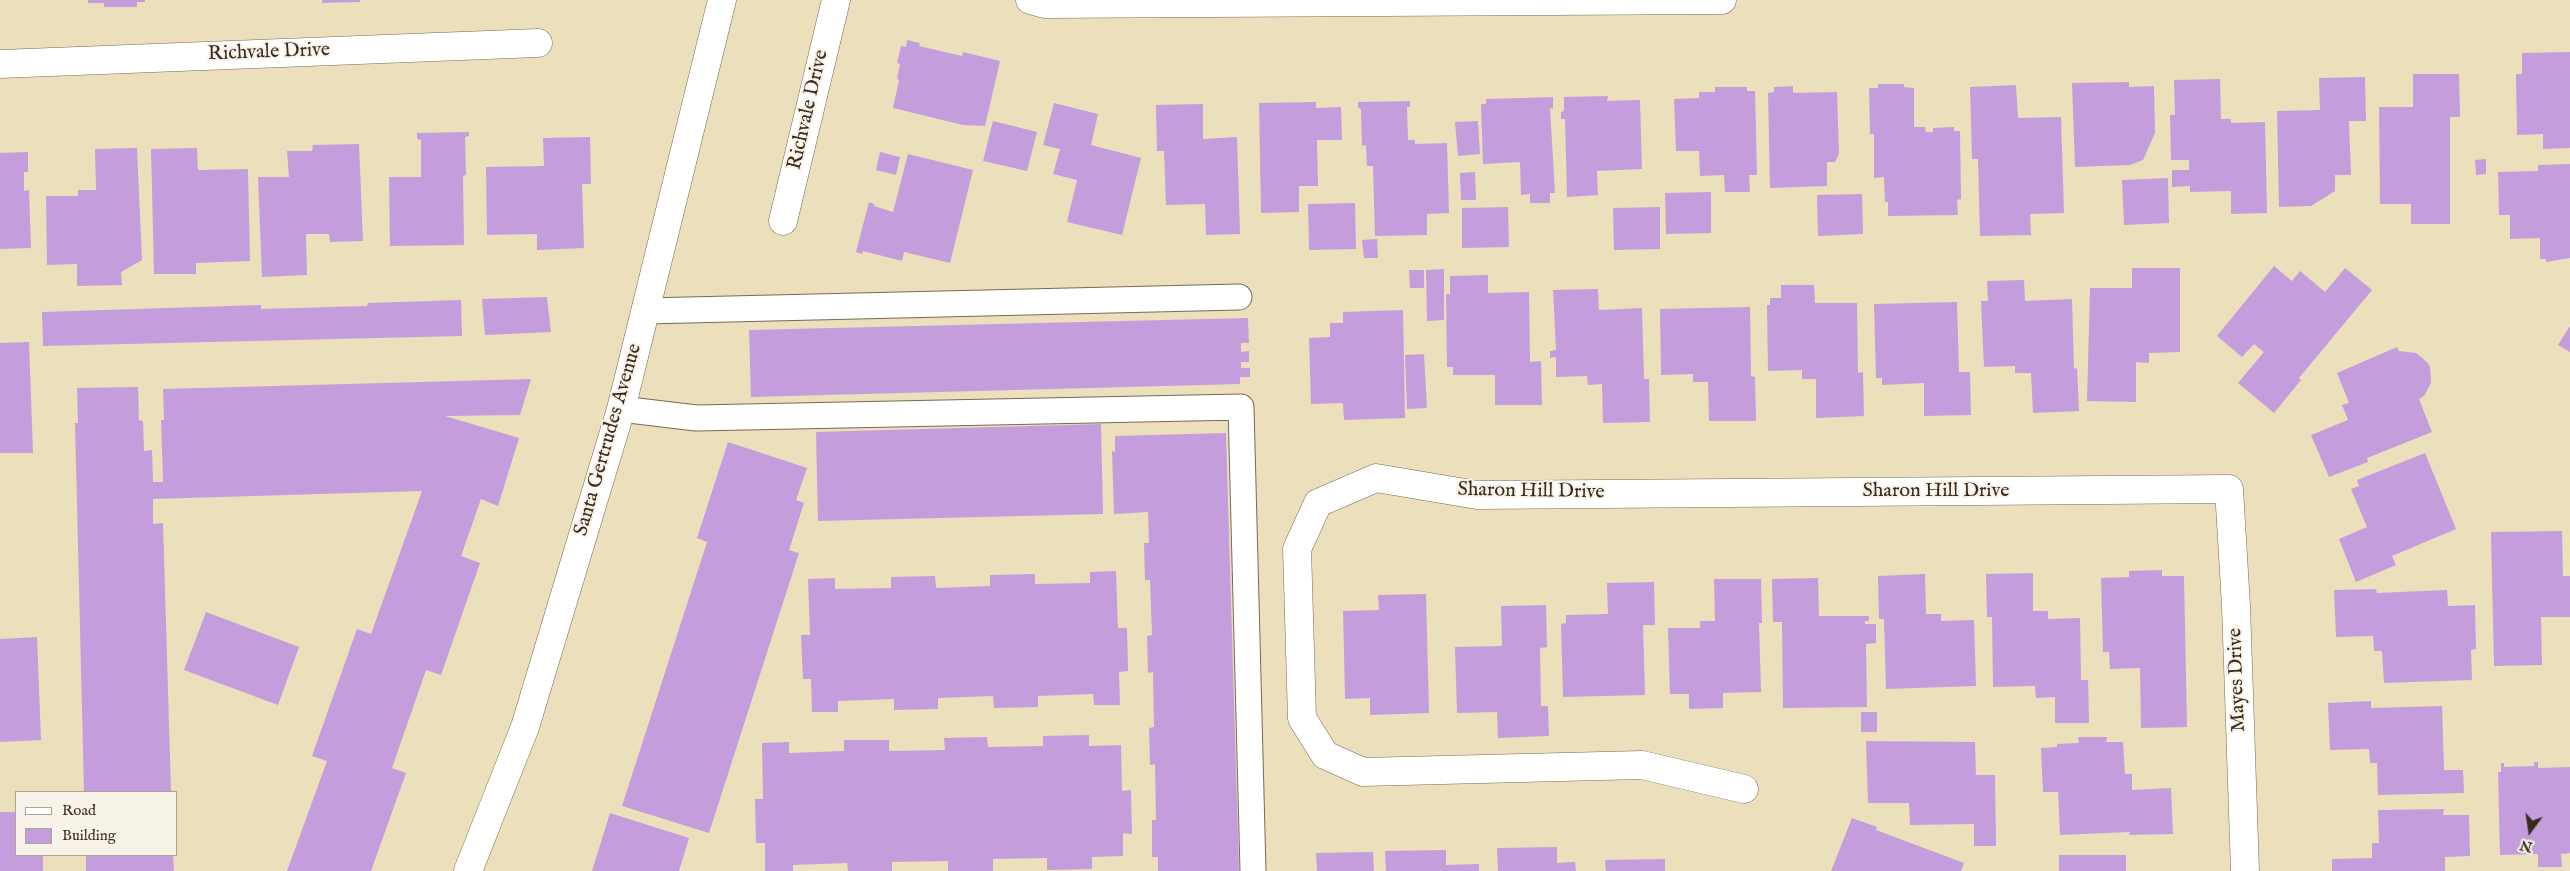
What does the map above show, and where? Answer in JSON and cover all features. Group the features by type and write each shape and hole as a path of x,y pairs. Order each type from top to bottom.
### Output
{"street":[{"name":"Santa Gertrudes Avenue","path":"468,871 525,727 621,409 722,0"},
{"name":"Richvale Drive","path":"783,221 836,0"},
{"path":"1030,0 1045,4 1722,0"},
{"name":"Richvale Drive","path":"0,64 538,43"},
{"name":"Sharon Hill Drive","path":"1744,789 1642,764 1362,772 1325,755 1302,718 1298,589 1298,549 1318,504 1376,478 1477,495 2229,489"},
{"name":"Mayes Drive","path":"2229,489 2236,606 2245,871"}],"lane":[{"path":"645,311 1239,297"},
{"path":"621,409 696,418 1241,407 1253,871"}],"building":[{"path":"88,0 145,0 145,2 137,2 137,7 104,7 104,3 88,3"},
{"path":"322,0 360,0 360,2 322,3"},
{"path":"907,40 920,43 919,46 962,56 963,52 1000,61 985,126 963,125 893,108 899,80 897,79 900,64 897,63 901,46 906,47"},
{"path":"2570,52 2570,148 2543,149 2543,134 2517,135 2516,74 2522,74 2522,53"},
{"path":"2413,74 2459,74 2460,117 2450,117 2450,224 2411,224 2411,204 2380,204 2379,107 2413,107"},
{"path":"2365,77 2366,121 2349,121 2351,175 2335,175 2335,191 2311,206 2279,207 2277,111 2320,110 2319,78"},
{"path":"2220,79 2221,119 2231,119 2231,123 2265,122 2267,213 2231,214 2231,191 2190,192 2190,186 2172,187 2172,170 2189,170 2189,160 2171,160 2170,115 2175,115 2174,80"},
{"path":"2129,82 2129,87 2154,86 2155,133 2143,160 2130,165 2075,167 2072,83"},
{"path":"1878,84 1904,84 1904,87 1914,88 1914,127 1925,127 1926,132 1933,132 1933,128 1954,127 1954,131 1960,131 1961,199 1957,200 1958,215 1888,216 1888,202 1885,202 1884,177 1874,178 1874,134 1870,134 1869,88 1878,88"},
{"path":"2016,85 2018,118 2061,117 2064,213 2030,214 2031,235 1980,236 1978,159 1972,159 1970,87"},
{"path":"1793,86 1793,93 1837,92 1839,154 1835,162 1827,162 1827,186 1770,188 1768,93 1774,92 1774,87"},
{"path":"1715,87 1747,87 1747,91 1755,91 1757,175 1749,175 1750,192 1725,192 1724,175 1700,176 1699,151 1676,151 1674,99 1699,98 1699,92 1715,92"},
{"path":"1608,96 1607,101 1640,100 1642,169 1597,171 1598,195 1567,197 1565,119 1561,119 1561,112 1564,111 1564,97"},
{"path":"1553,97 1553,109 1550,108 1555,193 1550,193 1550,203 1530,203 1530,194 1521,195 1520,162 1483,164 1481,104 1486,104 1486,99"},
{"path":"1410,101 1410,107 1407,107 1408,140 1415,140 1415,144 1447,143 1449,213 1427,214 1427,235 1375,236 1373,166 1367,166 1366,145 1362,146 1361,109 1358,108 1358,102"},
{"path":"1316,102 1316,108 1341,107 1342,140 1317,140 1318,186 1299,186 1299,212 1261,213 1259,103"},
{"path":"1054,103 1098,114 1091,145 1141,158 1122,235 1067,222 1077,180 1053,174 1060,149 1043,145"},
{"path":"1203,104 1203,139 1237,137 1240,234 1206,235 1205,204 1166,205 1164,151 1157,151 1156,105"},
{"path":"993,121 1037,132 1027,171 983,161"},
{"path":"1478,121 1480,154 1458,156 1455,122"},
{"path":"469,132 469,136 465,137 466,175 463,176 464,245 390,246 389,177 421,177 421,140 417,139 417,133"},
{"path":"590,137 591,184 582,184 584,248 537,250 537,234 487,235 486,167 544,166 543,138"},
{"path":"359,144 363,241 330,242 329,234 306,234 307,275 262,277 258,177 289,177 287,151 312,151 313,145"},
{"path":"137,148 142,260 121,272 122,285 77,286 77,264 47,265 46,196 78,196 78,190 96,190 95,149"},
{"path":"197,148 198,170 248,169 250,261 196,263 196,274 154,274 151,149"},
{"path":"28,152 28,172 24,172 24,191 29,190 31,248 0,249 0,153"},
{"path":"880,152 900,157 896,175 876,170"},
{"path":"908,154 973,170 950,263 904,252 902,261 863,251 862,254 856,252 869,202 874,204 874,206 893,212"},
{"path":"2486,159 2486,174 2476,175 2475,160"},
{"path":"2570,164 2570,258 2546,262 2546,259 2540,259 2540,238 2510,239 2510,215 2499,215 2498,172 2538,171 2538,165"},
{"path":"1475,172 1476,200 1461,200 1460,173"},
{"path":"2168,178 2169,223 2124,225 2122,180"},
{"path":"1711,192 1711,233 1666,234 1665,193"},
{"path":"1862,194 1863,234 1818,236 1817,195"},
{"path":"1355,203 1356,249 1309,250 1308,204"},
{"path":"1508,207 1509,247 1462,248 1462,208"},
{"path":"1660,207 1660,249 1614,250 1613,208"},
{"path":"1377,239 1378,258 1364,258 1362,240"},
{"path":"2274,266 2292,281 2300,271 2325,292 2345,268 2372,290 2299,378 2301,380 2274,413 2238,383 2264,352 2254,344 2242,357 2217,336"},
{"path":"2132,268 2180,268 2180,352 2149,353 2149,363 2136,362 2136,402 2087,401 2090,288 2132,288"},
{"path":"1444,269 1444,320 1427,321 1426,270"},
{"path":"1409,270 1424,270 1424,288 1410,288"},
{"path":"1488,275 1488,293 1529,292 1530,362 1541,361 1542,405 1495,405 1495,375 1453,375 1453,367 1447,367 1446,294 1450,294 1450,276"},
{"path":"2024,280 2025,301 2072,299 2074,369 2077,368 2079,411 2033,413 2031,373 2015,373 2015,366 1984,367 1981,301 1988,301 1987,281"},
{"path":"1781,285 1814,285 1815,303 1857,303 1858,373 1863,372 1864,416 1816,418 1816,379 1802,379 1802,370 1768,371 1767,305 1770,305 1770,298 1781,298"},
{"path":"1598,289 1599,310 1642,308 1644,379 1649,379 1650,422 1603,423 1602,384 1588,385 1587,376 1556,377 1556,357 1550,358 1550,351 1556,350 1553,290"},
{"path":"547,297 551,332 485,335 482,299"},
{"path":"461,300 462,336 43,346 42,312 261,305 261,309 367,306 368,303"},
{"path":"1957,302 1959,372 1970,372 1971,415 1924,416 1924,383 1882,385 1882,378 1876,378 1874,304"},
{"path":"1750,307 1751,376 1755,377 1756,421 1709,421 1708,382 1693,382 1693,374 1661,375 1660,309"},
{"path":"1403,310 1405,418 1344,420 1343,403 1311,404 1309,338 1330,337 1330,323 1343,323 1343,312"},
{"path":"1248,318 1249,343 1241,343 1241,352 1249,351 1249,362 1241,362 1241,368 1250,368 1250,377 1240,377 1240,384 751,397 749,330"},
{"path":"2570,326 2570,352 2558,345"},
{"path":"29,342 33,453 0,453 0,343"},
{"path":"2397,347 2399,351 2416,353 2430,367 2431,383 2424,396 2419,399 2432,432 2367,458 2368,462 2329,477 2311,435 2348,420 2342,405 2349,403 2337,373"},
{"path":"1424,354 1427,408 1407,409 1405,355"},
{"path":"531,379 520,415 445,416 519,438 498,506 481,499 461,556 480,563 441,675 426,670 392,768 406,773 371,871 287,871 327,761 312,756 357,629 371,634 422,491 153,499 153,524 163,523 171,791 84,791 75,423 78,423 77,388 138,387 139,420 143,421 144,451 152,450 153,482 163,482 161,420 164,420 163,389"},
{"path":"1101,424 1103,514 818,521 816,432"},
{"path":"1226,433 1239,871 1158,871 1158,857 1152,857 1152,820 1156,820 1155,764 1150,765 1149,728 1154,727 1153,672 1148,673 1147,636 1152,635 1150,580 1145,580 1144,543 1149,543 1148,512 1114,514 1112,451 1115,452 1115,436"},
{"path":"728,442 807,468 796,500 804,503 789,550 799,553 709,833 622,806 707,542 697,538"},
{"path":"2425,453 2456,529 2392,556 2396,565 2356,582 2339,539 2367,527 2351,489 2359,486 2357,480"},
{"path":"2562,531 2563,576 2570,576 2570,617 2541,617 2542,665 2494,666 2491,532"},
{"path":"2162,570 2162,576 2184,576 2187,727 2141,728 2140,668 2110,669 2109,652 2103,652 2101,578 2129,577 2129,571"},
{"path":"1116,571 1118,628 1127,628 1128,671 1119,672 1120,705 1094,705 1093,694 1038,696 1038,707 994,708 993,696 938,698 938,709 894,710 894,699 838,701 838,712 812,712 811,679 803,679 801,635 810,635 808,579 835,578 835,589 891,588 891,577 935,576 936,588 990,586 990,575 1035,574 1035,584 1090,583 1090,572"},
{"path":"2033,573 2033,611 2048,611 2048,619 2080,618 2081,680 2088,680 2089,723 2055,723 2055,697 2036,698 2035,686 1993,687 1992,617 1987,617 1986,574"},
{"path":"1925,574 1926,614 1941,614 1941,621 1974,620 1976,686 1886,689 1884,619 1879,619 1878,576"},
{"path":"1818,578 1819,616 1869,616 1869,621 1865,621 1865,624 1876,624 1876,643 1866,644 1867,707 1783,708 1782,622 1773,622 1772,579"},
{"path":"1714,579 1761,579 1762,623 1759,623 1761,692 1723,693 1723,708 1689,709 1689,694 1670,694 1668,628 1700,628 1700,621 1715,621"},
{"path":"1654,582 1655,625 1643,625 1645,695 1563,697 1561,624 1566,623 1566,615 1608,614 1607,583"},
{"path":"2376,589 2377,593 2447,590 2448,606 2475,605 2476,649 2471,650 2472,680 2384,683 2382,651 2374,651 2373,636 2336,637 2334,590"},
{"path":"1426,594 1429,713 1370,715 1370,698 1345,699 1343,611 1379,610 1378,595"},
{"path":"1546,605 1547,647 1540,648 1541,706 1548,706 1549,736 1498,738 1497,712 1457,713 1455,647 1502,646 1501,606"},
{"path":"206,612 299,647 278,705 184,670"},
{"path":"37,637 41,740 0,742 0,639"},
{"path":"2371,701 2371,708 2442,706 2444,770 2463,770 2464,793 2378,795 2377,763 2370,763 2369,749 2330,750 2328,703"},
{"path":"1861,712 1877,712 1877,732 1861,732"},
{"path":"1089,735 1089,746 1121,745 1122,791 1131,790 1132,834 1123,833 1123,856 1092,857 1092,869 1047,870 1047,858 993,859 993,871 948,871 948,861 892,862 892,871 848,871 847,863 793,865 793,871 765,871 765,843 756,843 755,799 763,799 762,743 789,742 789,753 844,751 844,740 889,740 889,751 945,750 944,738 987,737 988,747 1043,746 1043,736"},
{"path":"2078,737 2107,737 2106,742 2123,742 2125,774 2132,774 2132,790 2171,788 2173,834 2129,835 2130,832 2060,835 2058,792 2043,792 2041,748 2057,747 2057,744 2079,743"},
{"path":"1866,741 1975,742 1976,775 1995,775 1996,846 1974,846 1974,824 1910,825 1909,803 1868,803"},
{"path":"2534,762 2538,762 2538,768 2570,767 2570,853 2561,854 2562,867 2538,867 2538,854 2500,855 2498,772 2501,772 2501,763 2504,763 2504,767 2534,766"},
{"path":"2444,809 2443,815 2469,815 2470,856 2445,857 2445,871 2332,871 2332,859 2372,858 2372,843 2379,843 2378,810"},
{"path":"0,812 15,812 15,856 43,856 43,871 0,871"},
{"path":"610,813 689,838 679,871 592,871"},
{"path":"1852,818 1877,827 1876,830 1964,863 1961,871 1831,871"},
{"path":"1557,847 1557,863 1575,862 1576,871 1498,871 1497,848"},
{"path":"1446,850 1446,865 1479,864 1479,871 1386,871 1385,851"},
{"path":"1373,852 1374,871 1317,871 1316,853"},
{"path":"2059,855 2126,855 2126,871 2059,871"},
{"path":"86,856 173,856 174,871 86,871"},
{"path":"1665,859 1665,871 1606,871 1605,860"}]}
